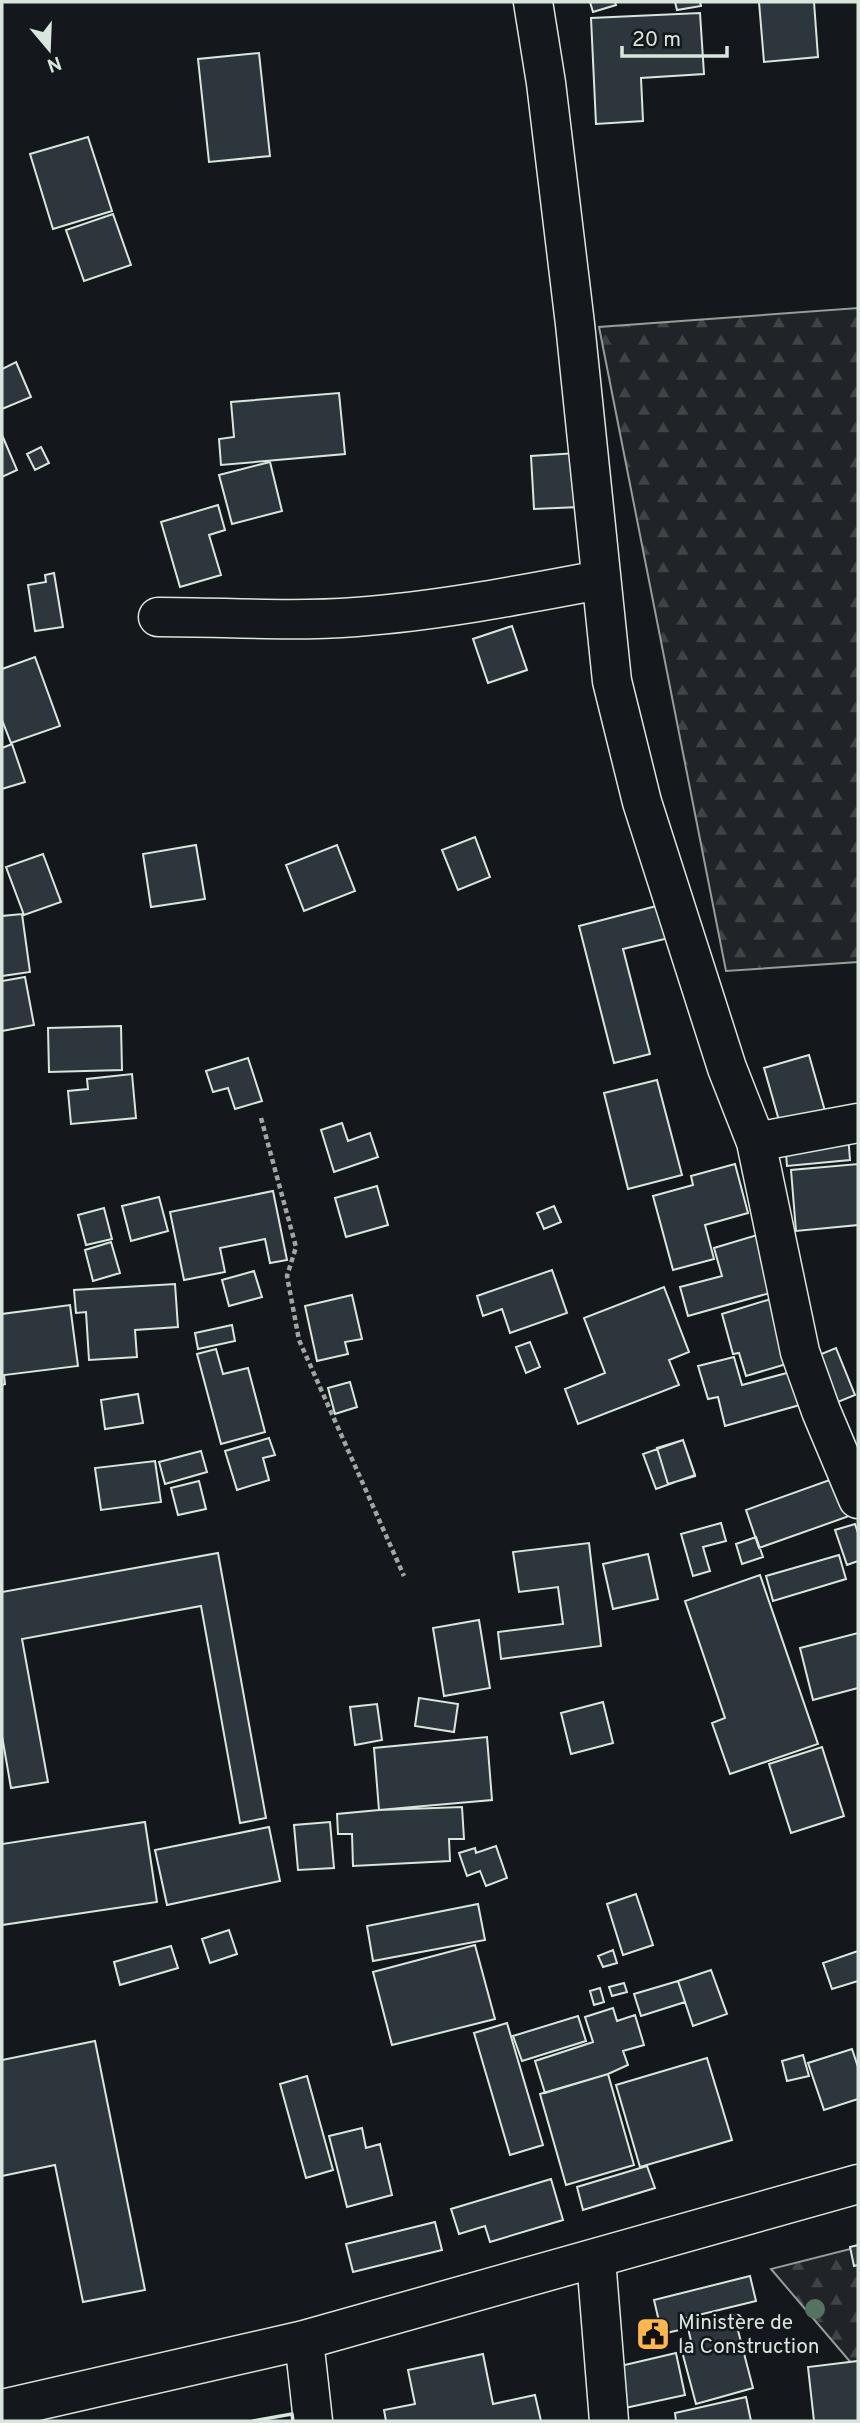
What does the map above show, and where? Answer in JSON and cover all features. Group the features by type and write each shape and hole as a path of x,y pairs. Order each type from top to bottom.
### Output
{"street":[{"path":"533,2 548,97 575,324 612,681 642,802 727,1068 756,1142 800,1352 821,1411 858,1499"},
{"path":"158,617 358,617 506,597 600,580"},
{"path":"756,1142 858,1123"},
{"path":"2,2409 304,2340 858,2184"},
{"path":"596,2259 609,2421"},
{"path":"304,2340 313,2421"}],"path":[{"path":"261,1118 296,1247 287,1276 299,1340 404,1576"}],"green space":[{"path":"858,308 858,962 726,971 599,327"},
{"path":"858,2247 858,2371 771,2269"}],"building":[{"path":"590,2 615,2 616,5 593,12"},
{"path":"675,2 700,2 701,6 677,10"},
{"path":"759,2 814,2 818,57 764,62"},
{"path":"700,13 704,74 641,78 643,121 596,124 591,18"},
{"path":"259,53 270,156 209,162 198,59"},
{"path":"88,137 112,211 53,229 30,154"},
{"path":"113,214 131,265 84,281 66,230"},
{"path":"16,362 31,397 2,409 2,369"},
{"path":"339,393 345,454 221,465 219,439 234,437 231,402"},
{"path":"2,435 17,470 2,477"},
{"path":"41,447 49,463 35,470 27,454"},
{"path":"577,453 579,507 534,509 531,456"},
{"path":"270,462 282,511 232,524 219,475"},
{"path":"218,505 225,530 209,535 221,575 180,587 161,522"},
{"path":"54,573 63,627 35,631 28,585 46,582 45,575"},
{"path":"512,626 527,670 488,683 473,639"},
{"path":"35,657 60,726 11,743 2,720 2,669"},
{"path":"12,744 25,782 2,789 2,748"},
{"path":"475,837 490,877 458,890 442,850"},
{"path":"196,845 205,899 151,907 143,854"},
{"path":"337,845 355,891 304,911 286,865"},
{"path":"43,854 61,902 24,915 6,867"},
{"path":"668,903 677,936 623,949 650,1054 614,1063 579,926"},
{"path":"22,914 30,972 2,976 2,916"},
{"path":"25,977 34,1025 2,1031 2,981"},
{"path":"121,1026 122,1070 49,1072 48,1028"},
{"path":"809,1055 827,1118 782,1131 764,1068"},
{"path":"248,1058 262,1101 235,1109 228,1088 213,1092 206,1071"},
{"path":"132,1074 136,1118 71,1124 68,1091 88,1089 87,1079"},
{"path":"657,1080 682,1175 628,1189 604,1093"},
{"path":"342,1123 348,1141 370,1133 378,1157 334,1172 321,1130"},
{"path":"848,1134 850,1160 787,1166 785,1141"},
{"path":"735,1164 748,1213 705,1225 714,1259 673,1270 653,1196 693,1185 691,1176"},
{"path":"858,1164 858,1225 796,1231 791,1170"},
{"path":"377,1186 388,1225 346,1237 335,1198"},
{"path":"273,1191 287,1260 270,1263 265,1239 220,1248 225,1272 184,1280 170,1212"},
{"path":"159,1197 168,1231 131,1241 122,1206"},
{"path":"554,1206 561,1222 544,1229 537,1213"},
{"path":"104,1208 112,1239 86,1245 78,1215"},
{"path":"764,1233 784,1289 688,1316 680,1287 722,1276 714,1248"},
{"path":"111,1242 120,1273 93,1281 85,1250"},
{"path":"552,1270 567,1313 510,1333 502,1309 483,1316 477,1296"},
{"path":"254,1271 262,1297 229,1306 222,1280"},
{"path":"175,1284 178,1327 135,1330 137,1357 89,1360 86,1312 76,1313 74,1290"},
{"path":"664,1287 689,1352 669,1360 679,1385 578,1424 565,1389 605,1373 584,1318"},
{"path":"352,1295 362,1339 345,1342 348,1354 317,1361 305,1306"},
{"path":"774,1298 793,1362 746,1376 739,1353 733,1354 722,1314"},
{"path":"70,1305 78,1366 4,1375 5,1384 2,1385 2,1314"},
{"path":"232,1325 235,1341 198,1349 195,1333"},
{"path":"530,1342 540,1367 526,1373 516,1347"},
{"path":"836,1348 855,1395 833,1404 814,1357"},
{"path":"216,1349 223,1374 248,1368 265,1432 221,1444 197,1354"},
{"path":"734,1357 742,1385 798,1370 807,1403 725,1426 718,1397 708,1399 698,1366"},
{"path":"350,1382 357,1407 335,1414 328,1388"},
{"path":"138,1394 143,1423 105,1429 101,1400"},
{"path":"269,1438 275,1455 263,1458 269,1480 237,1490 225,1451"},
{"path":"683,1440 695,1476 668,1484 657,1448"},
{"path":"683,1440 695,1475 656,1489 643,1454"},
{"path":"201,1451 207,1472 165,1484 159,1462"},
{"path":"155,1461 161,1502 101,1510 95,1468"},
{"path":"838,1477 852,1515 759,1548 746,1510"},
{"path":"199,1481 206,1509 178,1515 171,1488"},
{"path":"721,1523 726,1541 703,1547 710,1571 693,1576 681,1534"},
{"path":"855,1524 858,1533 858,1561 847,1565 835,1530"},
{"path":"756,1537 763,1557 742,1564 736,1544"},
{"path":"589,1543 601,1646 501,1659 498,1632 563,1624 558,1587 519,1592 513,1552"},
{"path":"218,1553 266,1818 240,1823 201,1606 22,1639 48,1782 11,1788 2,1736 2,1592"},
{"path":"648,1554 658,1599 613,1609 603,1564"},
{"path":"839,1555 846,1579 773,1601 766,1576"},
{"path":"760,1575 818,1744 730,1774 712,1723 725,1718 685,1601"},
{"path":"479,1620 490,1688 444,1696 433,1628"},
{"path":"858,1633 858,1688 813,1700 800,1648"},
{"path":"419,1698 458,1704 454,1732 415,1726"},
{"path":"603,1702 613,1743 571,1754 561,1713"},
{"path":"377,1704 382,1740 355,1745 350,1707"},
{"path":"487,1737 492,1800 379,1810 374,1748"},
{"path":"822,1747 844,1816 791,1833 769,1764"},
{"path":"462,1807 464,1839 449,1839 450,1861 353,1866 352,1834 338,1834 337,1814"},
{"path":"145,1822 157,1902 2,1925 2,1844"},
{"path":"330,1822 334,1868 298,1870 294,1825"},
{"path":"269,1827 280,1881 167,1905 155,1850"},
{"path":"496,1846 507,1878 486,1886 480,1871 467,1876 459,1853 475,1848 476,1853"},
{"path":"636,1894 653,1945 623,1955 607,1904"},
{"path":"478,1904 485,1940 373,1961 367,1926"},
{"path":"229,1930 237,1954 210,1963 202,1939"},
{"path":"475,1945 495,2019 392,2045 373,1972"},
{"path":"171,1946 178,1968 120,1985 114,1962"},
{"path":"613,1950 617,1963 603,1967 598,1956"},
{"path":"858,1951 858,1981 832,1989 823,1963"},
{"path":"711,1970 727,2014 693,2026 678,1981"},
{"path":"678,1981 685,2002 641,2016 634,1994"},
{"path":"624,1983 627,1992 612,1996 609,1987"},
{"path":"600,1988 604,2002 594,2005 590,1991"},
{"path":"613,2008 617,2021 635,2015 644,2045 623,2051 628,2065 608,2074 545,2093 535,2061 593,2042 585,2017"},
{"path":"578,2016 586,2041 522,2061 513,2036"},
{"path":"507,2023 543,2145 510,2155 474,2033"},
{"path":"95,2041 145,2290 83,2302 55,2165 2,2176 2,2060"},
{"path":"852,2049 858,2067 858,2099 824,2110 808,2063"},
{"path":"803,2055 809,2076 787,2081 782,2061"},
{"path":"707,2058 732,2140 640,2167 616,2085"},
{"path":"608,2074 634,2165 566,2185 540,2094"},
{"path":"307,2076 333,2170 306,2178 280,2084"},
{"path":"362,2128 366,2148 380,2144 392,2195 347,2207 329,2136"},
{"path":"647,2166 655,2188 583,2210 577,2187"},
{"path":"551,2179 563,2220 490,2242 485,2226 459,2234 451,2209"},
{"path":"435,2222 442,2250 353,2272 346,2244"},
{"path":"858,2245 858,2265 854,2266 850,2247"},
{"path":"750,2276 756,2301 686,2318 688,2328 662,2334 654,2300"},
{"path":"734,2315 753,2388 696,2404 680,2344 691,2341 688,2328"},
{"path":"676,2353 685,2395 625,2408 616,2367"},
{"path":"483,2354 493,2404 535,2395 541,2421 386,2421 384,2410 415,2404 408,2370"},
{"path":"858,2361 858,2421 814,2421 808,2367"},
{"path":"746,2397 751,2421 676,2421 675,2413"}],"wall":[{"path":"253,2421 292,2414 293,2421"}],"place":[{"name":"Ministère de la Construction","path":"653,2334"}]}
